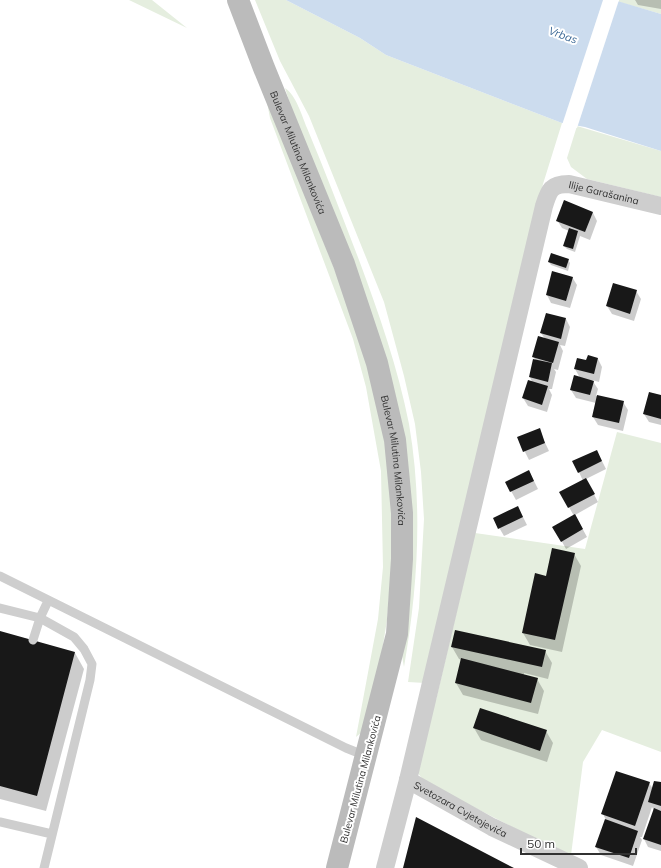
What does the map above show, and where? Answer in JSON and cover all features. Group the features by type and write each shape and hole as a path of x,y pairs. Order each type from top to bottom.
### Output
{"street":[{"name":"Bulevar Milutina Milankovića","path":"238,0 264,68 344,264 377,363 395,440 402,514 402,559 397,634 337,868"},
{"name":"Ilije Garašanina","path":"408,780 544,206 549,192 557,185 569,184 661,206"},
{"path":"385,868 408,780"},
{"name":"Svetozara Cvjetojevića","path":"408,780 492,827 579,868"}],"lane":[{"path":"0,576 346,748 366,756"},
{"path":"33,640 40,618 48,601"},
{"path":"0,608 40,618 74,637 92,664 90,680 44,868"},
{"path":"0,822 52,834"}],"green space":[{"path":"129,0 152,0 187,28"},
{"path":"255,0 286,0 360,38 386,55 562,123 543,184 425,683 408,682 419,608 424,519 421,472 415,424 404,376 384,302 309,116 280,61"},
{"path":"619,0 661,0 661,14 619,2"},
{"path":"285,88 289,91 301,112 359,260 387,341 405,403 416,485 417,546 413,607 404,667 400,645 406,472"},
{"path":"266,97 363,341 383,426 392,503 392,562 387,620 378,676 363,731 356,737 378,619 383,567 381,471 366,387 353,339 270,118"},
{"path":"577,126 661,151 661,197 587,179 571,167 567,158"},
{"path":"617,432 661,443 661,752 602,730 583,762 571,855 567,855 425,782 416,771 433,700 436,700 475,533 585,549"}],"water":[{"name":"Vrbas","path":"286,0 614,0 661,14 661,151 585,127 562,123 386,55 360,38"}],"pier":[{"path":"603,0 619,0 577,128 562,125"}],"building":[{"path":"564,200 593,212 585,232 556,221"},
{"path":"569,228 578,231 573,249 563,246"},
{"path":"551,253 569,259 566,268 548,262"},
{"path":"552,271 573,277 566,301 546,295"},
{"path":"613,283 637,290 630,314 606,306"},
{"path":"546,313 566,318 561,339 540,333"},
{"path":"538,336 559,342 553,363 532,357"},
{"path":"588,355 598,358 594,374 574,369 577,358 586,360"},
{"path":"533,359 552,363 548,382 529,377"},
{"path":"574,375 594,381 590,395 570,390"},
{"path":"528,380 548,386 542,405 522,398"},
{"path":"649,392 661,395 661,419 643,414"},
{"path":"597,395 624,401 619,423 592,417"},
{"path":"540,428 545,443 523,452 517,437"},
{"path":"597,450 602,461 578,473 572,461"},
{"path":"529,470 534,481 510,492 505,482"},
{"path":"586,478 595,494 568,508 559,492"},
{"path":"518,506 523,517 498,529 493,518"},
{"path":"575,514 583,529 561,542 552,527"},
{"path":"552,548 575,553 555,640 522,633 535,573 546,576"},
{"path":"455,630 546,650 542,667 451,647"},
{"path":"0,631 75,652 37,796 0,786"},
{"path":"461,658 538,678 531,703 455,683"},
{"path":"480,708 547,730 540,751 473,728"},
{"path":"616,771 650,782 635,826 601,814"},
{"path":"654,781 661,782 661,806 648,802"},
{"path":"654,808 661,811 661,845 643,839"},
{"path":"416,817 514,868 403,868"},
{"path":"605,819 638,831 629,858 595,847"}]}
